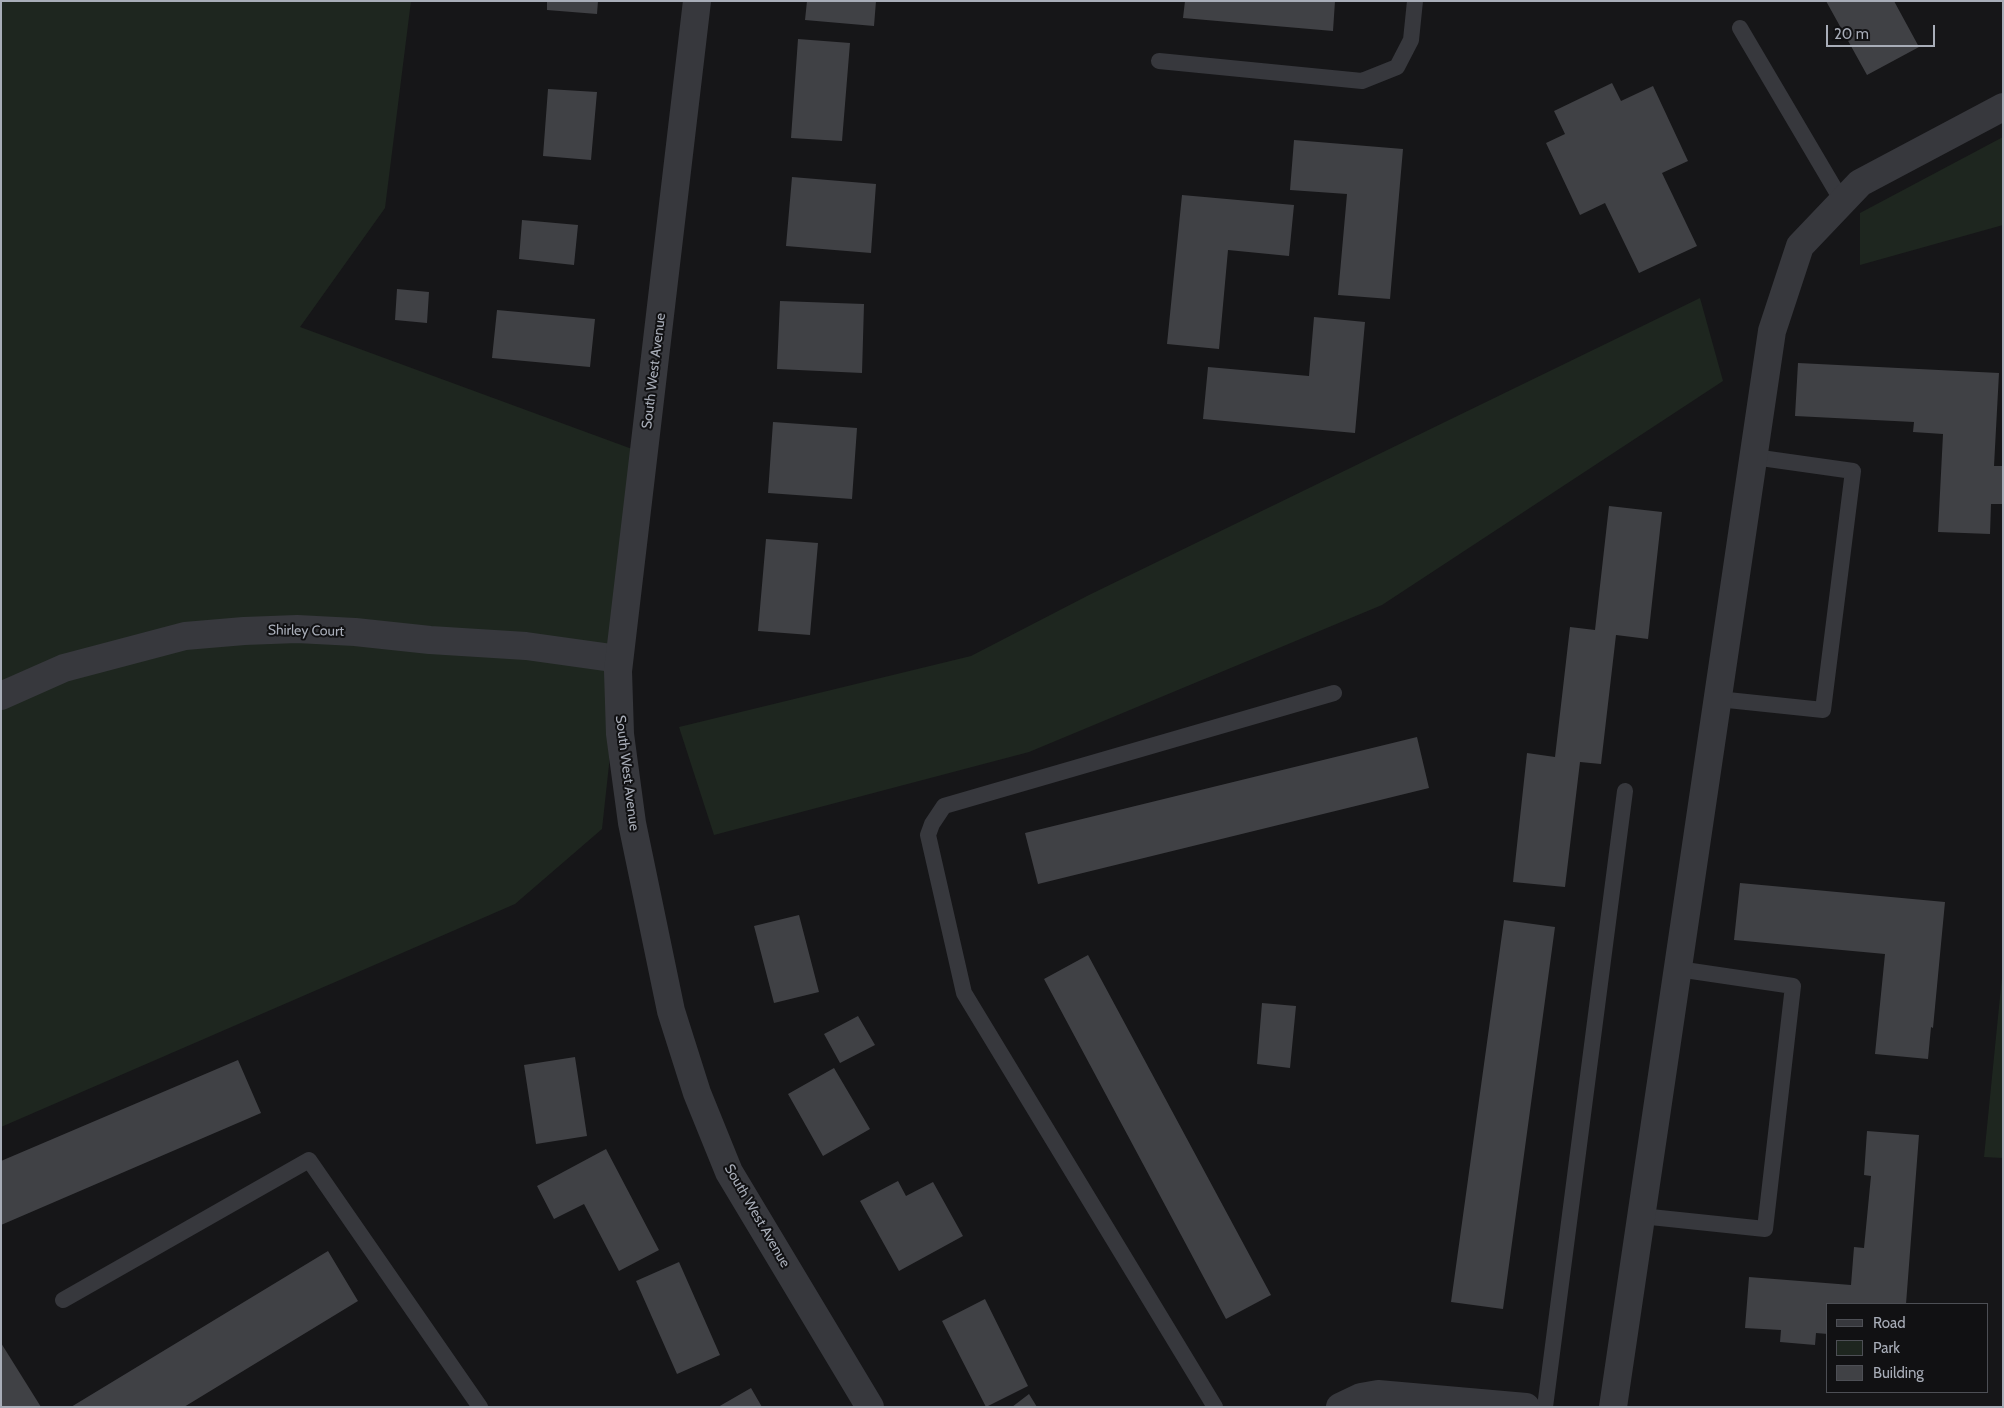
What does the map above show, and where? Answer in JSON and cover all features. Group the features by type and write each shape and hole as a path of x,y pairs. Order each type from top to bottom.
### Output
{"street":[{"name":"South West Avenue","path":"697,1 619,660 620,734 632,823 671,1011 697,1093 729,1172 870,1407"},
{"path":"1613,1407 1772,330 1800,246 1860,183 2003,107"},
{"name":"Shirley Court","path":"1,696 64,668 185,636 244,631 297,629 355,632 430,640 526,646 619,660"},
{"path":"1340,1407 1361,1397 1378,1394 1526,1407"}],"lane":[{"path":"1159,61 1362,81 1397,68 1411,40 1415,1"},
{"path":"1740,28 1842,201"},
{"path":"1718,699 1824,710 1853,471 1754,457"},
{"path":"1215,1407 964,993 928,835 932,824 944,806 1334,693"},
{"path":"1545,1407 1625,791"},
{"path":"1641,1216 1765,1229 1793,986 1678,969"},
{"path":"63,1300 309,1160 480,1407"}],"green space":[{"path":"1,1 411,1 385,208 300,327 643,453 602,829 515,904 1,1127"},
{"path":"2003,137 2003,225 1860,265 1860,213"},
{"path":"1700,298 1723,381 1382,605 1029,752 714,835 679,727 971,656 1089,595"},
{"path":"2003,967 2003,1158 1984,1157"}],"building":[{"path":"547,1 598,1 597,14 547,10"},
{"path":"807,1 876,1 874,26 805,20"},
{"path":"1185,1 1335,1 1333,31 1183,18"},
{"path":"1826,1 1894,1 1919,47 1867,75"},
{"path":"798,39 850,43 842,141 791,138"},
{"path":"1612,83 1621,101 1653,86 1688,161 1662,173 1697,246 1639,273 1605,203 1580,215 1546,143 1565,134 1554,111"},
{"path":"548,89 597,92 591,160 543,156"},
{"path":"1294,140 1403,149 1390,299 1338,295 1347,194 1290,190"},
{"path":"792,177 876,184 871,253 786,246"},
{"path":"1182,195 1294,205 1289,256 1228,250 1219,349 1167,344"},
{"path":"522,220 578,225 574,265 519,259"},
{"path":"397,289 429,292 427,323 395,320"},
{"path":"780,301 864,304 862,373 777,369"},
{"path":"497,310 595,319 590,367 492,358"},
{"path":"1314,317 1365,322 1355,433 1203,419 1208,367 1309,376"},
{"path":"1798,363 1999,373 1994,466 2003,466 2002,504 1991,504 1990,534 1938,532 1943,434 1913,432 1914,422 1795,416"},
{"path":"773,422 857,428 852,499 768,493"},
{"path":"1609,506 1662,512 1648,639 1616,635 1601,764 1580,762 1565,887 1513,882 1527,753 1555,757 1570,627 1595,630"},
{"path":"766,539 818,543 810,635 758,631"},
{"path":"1417,737 1429,788 1038,884 1025,833"},
{"path":"1740,883 1945,902 1933,1028 1931,1027 1928,1059 1875,1054 1885,954 1734,940"},
{"path":"799,915 819,992 774,1003 754,926"},
{"path":"1504,920 1555,927 1503,1309 1451,1302"},
{"path":"1088,955 1271,1295 1226,1319 1044,979"},
{"path":"1262,1003 1296,1006 1290,1068 1257,1064"},
{"path":"858,1016 875,1045 840,1063 824,1034"},
{"path":"575,1057 587,1136 536,1144 524,1065"},
{"path":"238,1060 261,1113 1,1225 1,1161"},
{"path":"834,1068 870,1129 823,1156 788,1094"},
{"path":"1867,1131 1919,1135 1906,1303 1826,1303 1826,1334 1816,1333 1815,1345 1780,1342 1781,1330 1745,1328 1749,1277 1851,1285 1854,1247 1864,1248 1871,1176 1864,1175"},
{"path":"606,1149 659,1250 619,1271 584,1204 554,1219 537,1186"},
{"path":"898,1181 906,1196 933,1182 963,1236 899,1271 860,1201"},
{"path":"328,1251 358,1301 184,1407 71,1407"},
{"path":"679,1262 720,1355 677,1374 636,1281"},
{"path":"985,1299 1028,1386 986,1407 942,1321"},
{"path":"1,1343 41,1407 1,1407"},
{"path":"751,1388 762,1407 718,1407"},
{"path":"1029,1394 1037,1407 1012,1407"}]}
